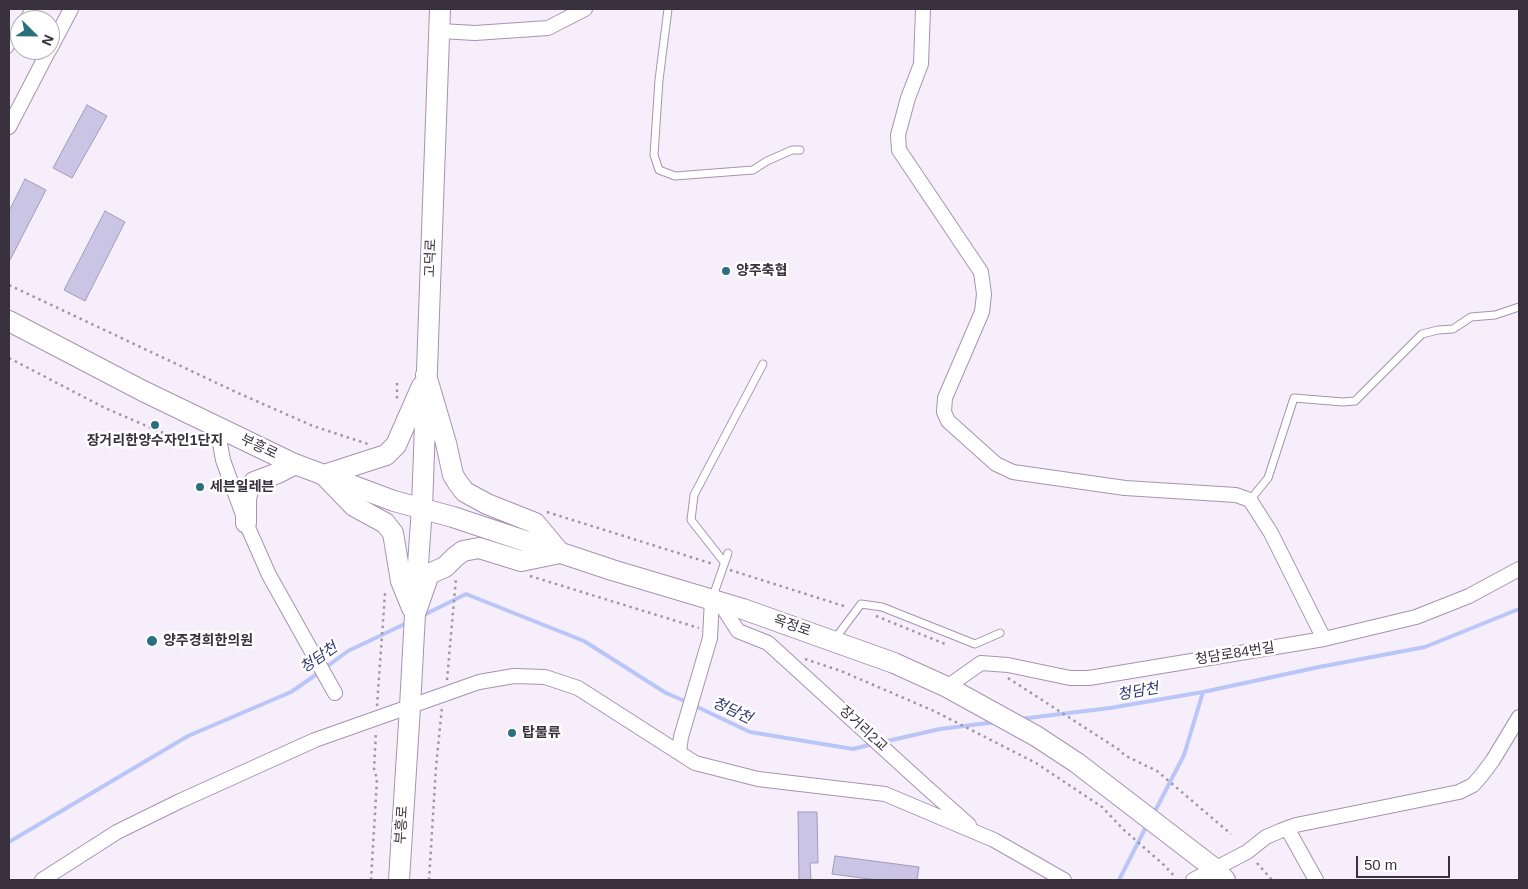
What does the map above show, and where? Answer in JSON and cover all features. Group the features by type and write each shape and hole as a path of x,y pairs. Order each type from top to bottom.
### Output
{"main road":[{"name":"고덕로","path":"422,508 440,9"},
{"name":"부흥로","path":"9,321 143,391 295,464 394,501 422,508"},
{"path":"415,614 402,581 393,533 385,523 354,506 324,475 386,455 396,445 426,376"},
{"path":"415,614 429,574 445,567 464,551 479,548 521,561 560,553 535,523 487,504 465,492 458,483 453,475 446,443 426,376"},
{"path":"246,523 246,499 248,490 254,482 295,464"},
{"path":"415,614 422,508"},
{"name":"옥정로","path":"422,508 560,553 743,609 894,663 954,691 1036,736 1077,762 1214,869"},
{"name":"부흥로","path":"399,880 415,614"}],"street":[{"path":"60,30 71,9"},
{"path":"440,31 475,33 548,28 585,9"},
{"path":"923,9 921,64 908,98 898,135 899,150 981,272 984,294 982,312 945,398 944,412 948,421 996,464 1013,472 1125,488 1236,495 1250,500 1271,534 1324,639"},
{"path":"9,127 44,60"},
{"path":"217,427 223,460 246,523 269,575 335,693"},
{"name":"청담로84번길","path":"954,691 981,662 1008,665 1070,678 1089,678 1324,639 1416,617 1469,596 1519,569"},
{"path":"679,752 681,737 710,638 716,601"},
{"name":"장거리2교","path":"716,601 738,631 768,643 978,833"},
{"path":"42,880 117,832 180,801 315,740 479,682 514,676 545,677 578,688 695,763 758,779 885,794 994,840 1064,880"},
{"path":"1193,880 1247,852 1266,837 1287,828 1459,792 1473,785 1493,760 1519,717"},
{"path":"1287,828 1316,880"}],"lane":[{"path":"668,9 659,80 654,155 659,170 675,176 753,170 767,160 792,150 800,150"},
{"path":"1250,500 1268,478 1294,398 1343,402 1355,401 1422,334 1453,329 1471,317 1495,315 1519,307"},
{"path":"723,565 691,520 694,494 763,364"},
{"path":"716,601 723,565 728,552"},
{"path":"834,640 861,604 882,607 976,644 1000,633"}],"path":[{"path":"9,285 238,393 313,426 372,445"},
{"path":"9,358 105,408 184,442"},
{"path":"542,510 723,565 857,610 951,646"},
{"path":"429,880 436,767 448,672 456,574"},
{"path":"371,880 377,779 374,769 376,719 385,593"},
{"path":"1016,683 1124,755 1157,771 1198,808 1231,834"},
{"path":"934,711 1036,763 1102,807 1176,878"},
{"path":"1257,863 1272,880"},
{"path":"1263,880 1268,876"}],"building":[{"path":"87,105 107,116 72,178 53,168"},
{"path":"25,179 46,190 9,262 9,211"},
{"path":"105,211 125,222 85,301 64,290"},
{"path":"798,812 817,812 818,863 810,863 811,880 799,880"},
{"path":"835,856 919,867 917,880 876,880 832,874"}],"waterway":[{"name":"청담천","path":"422,616 466,594 584,641 666,693 687,702"},
{"name":"청담천","path":"1020,719 1110,708 1203,692 1425,647 1519,609"},
{"name":"청담천","path":"325,668 348,651 409,622"},
{"name":"청담천","path":"9,842 188,736 291,692 320,672"},
{"path":"1153,815 1184,755 1203,692"},
{"name":"청담천","path":"693,705 750,732 853,749 873,744"},
{"name":"청담천","path":"883,742 940,729 996,722"},
{"path":"1119,880 1147,825"}],"place":[{"name":"양주축협","path":"726,271"},
{"name":"장거리한양수자인1단지","path":"155,425"},
{"name":"세븐일레븐","path":"200,487"},
{"name":"양주경희한의원","path":"152,641"},
{"name":"탑물류","path":"512,733"}]}
